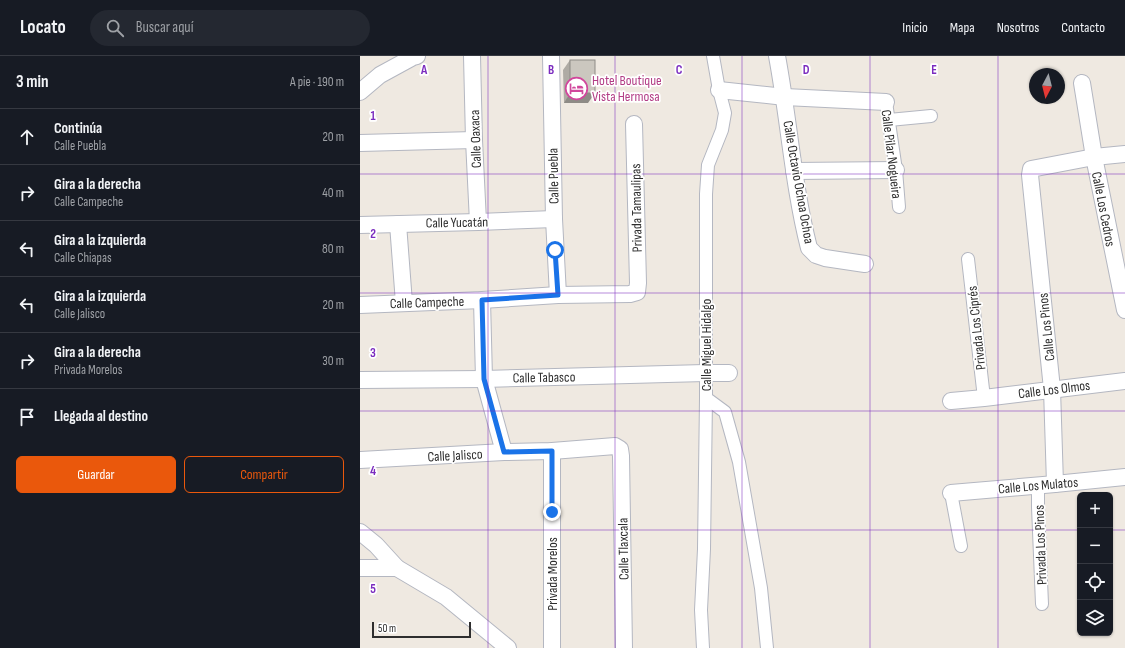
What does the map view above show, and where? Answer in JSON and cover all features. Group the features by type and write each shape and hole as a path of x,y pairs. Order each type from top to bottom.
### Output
{"street":[{"path":"360,92 380,75 417,56"},
{"name":"Calle Oaxaca","path":"472,56 478,222"},
{"name":"Calle Puebla","path":"551,56 554,219 558,295"},
{"name":"Calle Miguel Hidalgo","path":"713,56 725,113 722,130 708,164 706,194 706,398 725,412 739,462 761,588 767,648"},
{"name":"Calle Octavio Ochoa Ochoa","path":"778,56 785,97 794,171 809,248 816,256 866,264"},
{"name":"Calle Los Cedros","path":"1082,83 1094,157 1125,310"},
{"path":"719,90 785,97 886,102"},
{"name":"Calle Pilar Nogueira","path":"886,102 896,170 899,207"},
{"path":"889,120 931,116"},
{"name":"Privada Tamaulipas","path":"634,124 637,292"},
{"path":"360,143 474,140"},
{"path":"1094,157 1125,154"},
{"name":"Calle Los Pinos","path":"1055,484 1052,389 1030,174 1031,169 1094,157"},
{"path":"794,171 896,170"},
{"name":"Calle Yucatán","path":"360,225 554,219"},
{"path":"398,224 404,303"},
{"name":"Privada Los Ciprés","path":"968,259 984,398"},
{"name":"Calle Campeche","path":"360,305 558,295 630,294 637,292"},
{"path":"482,300 484,379 504,452"},
{"name":"Calle Tabasco","path":"360,380 484,379 729,373"},
{"name":"Calle Los Olmos","path":"951,401 1125,381"},
{"path":"703,648 701,610 704,549 706,398"},
{"name":"Calle Jalisco","path":"360,460 504,452 552,451 615,446 620,449"},
{"name":"Calle Tlaxcala","path":"620,449 622,464 624,648"},
{"name":"Privada Morelos","path":"552,451 552,648"},
{"name":"Calle Los Mulatos","path":"951,493 1125,476"},
{"name":"Privada Los Pinos","path":"1038,485 1042,604"},
{"path":"951,493 961,546"},
{"path":"360,532 376,545 397,568 446,597 508,648"},
{"path":"360,568 397,568"}],"building":[{"path":"570,60 595,60 595,93 570,93"}],"place":[{"name":"Hotel Boutique Vista Hermosa","path":"576,88"}],"route":[{"path":"552,512 552,451 504,452 484,379 482,300 558,295 555,250"}]}
